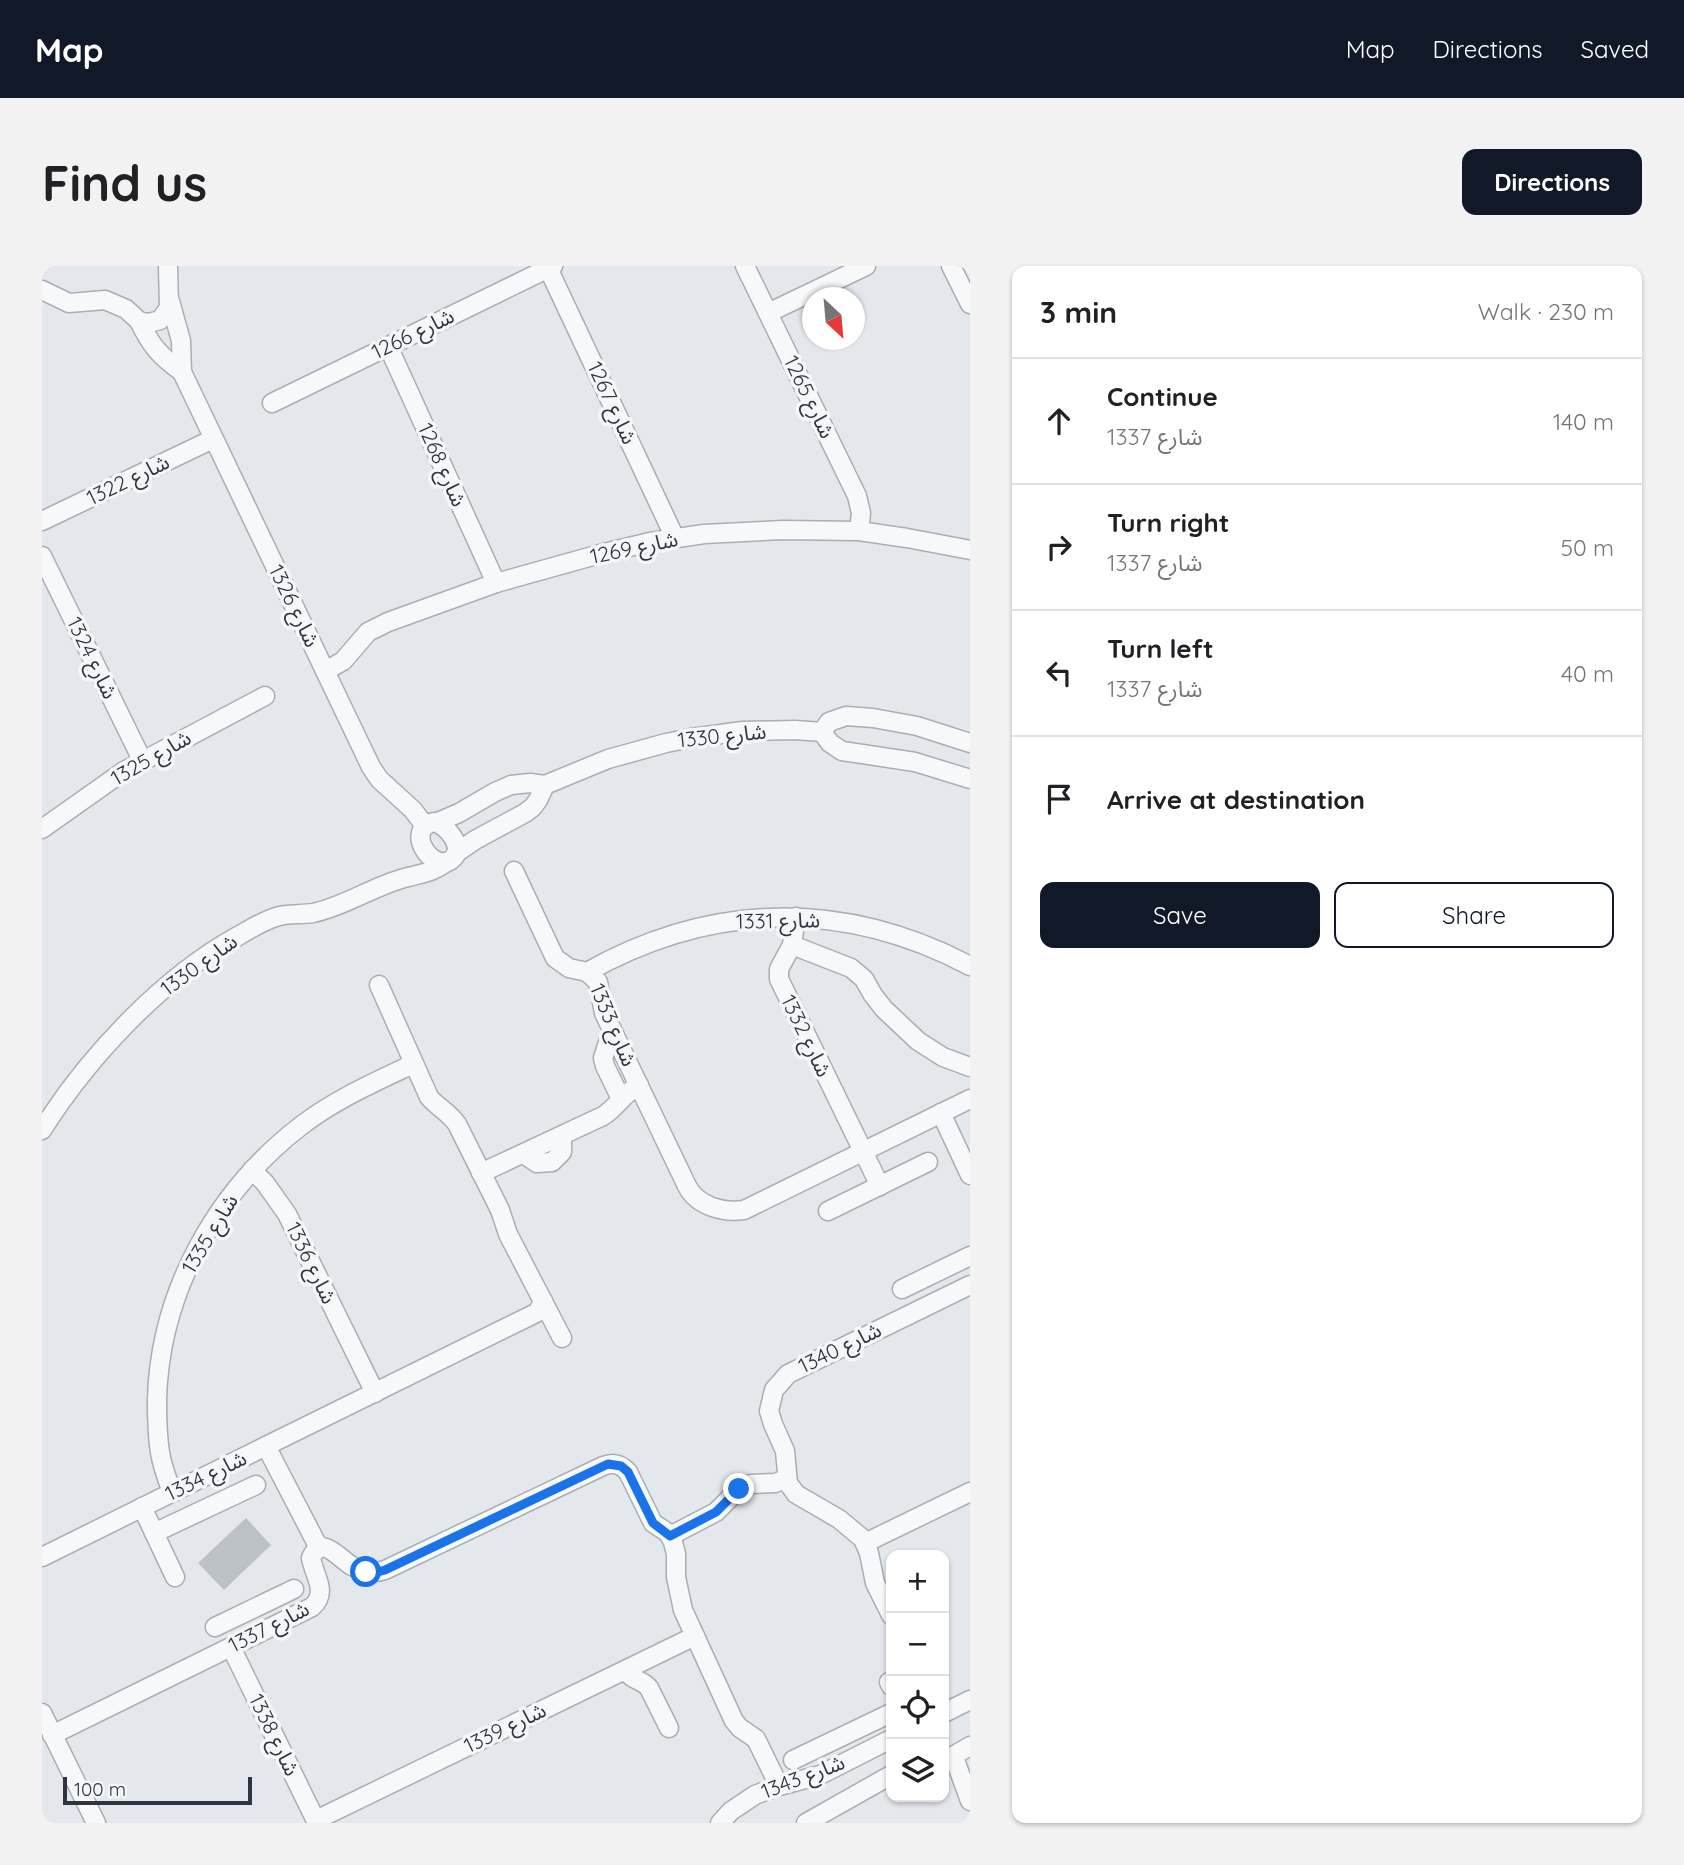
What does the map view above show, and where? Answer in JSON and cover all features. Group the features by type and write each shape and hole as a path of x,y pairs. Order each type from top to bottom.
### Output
{"street":[{"name":"شارع 1326","path":"168,266 170,301 181,341 181,372 374,773 432,824"},
{"name":"شارع 1265","path":"745,266 857,496 861,513 859,531"},
{"path":"768,313 866,266"},
{"path":"951,266 970,304"},
{"name":"شارع 1266","path":"272,403 551,267"},
{"name":"شارع 1267","path":"551,267 676,538"},
{"path":"44,287 69,303 105,300 126,309 139,321 146,323 160,320 169,308 170,301"},
{"name":"شارع 1326","path":"139,321 151,345 181,372"},
{"name":"شارع 1268","path":"388,346 496,583"},
{"name":"شارع 1322","path":"42,521 213,439"},
{"name":"شارع 1269","path":"325,671 343,661 362,637 381,625 496,583 625,547 704,534 783,530 859,531 970,550"},
{"name":"شارع 1324","path":"42,556 142,760"},
{"name":"شارع 1325","path":"42,829 142,760 265,696"},
{"path":"970,743 917,726 873,718 846,716 835,719 822,732 830,743 842,751 915,762 970,779"},
{"name":"شارع 1330","path":"432,824 511,785 545,785 608,759 653,746 743,731 822,732"},
{"name":"شارع 1330","path":"42,1130 70,1090 130,1021 174,980 214,950 267,920 316,912 408,877 425,874 475,840 533,807 545,785"},
{"path":"432,824 446,827 453,837 452,857 435,860 424,849 420,835 432,824"},
{"path":"408,877 420,861 424,849"},
{"name":"شارع 1333","path":"514,872 555,958 569,968 587,972 600,986 601,1005 612,1030 689,1191 696,1199 731,1211 744,1210 862,1152"},
{"name":"شارع 1331","path":"587,972 631,950 674,934 742,920 796,918 835,920 880,929 926,945 970,966"},
{"name":"شارع 1332","path":"796,918 792,945 779,969 779,979 880,1186"},
{"path":"792,945 851,968 864,979 884,1009 918,1041 943,1057 970,1067"},
{"path":"379,985 432,1101 450,1114 457,1124 500,1210 508,1234 562,1338"},
{"path":"612,1030 603,1058 621,1098"},
{"name":"شارع 1335","path":"172,1492 160,1453 157,1422 160,1361 169,1317 184,1275 206,1234 252,1170 284,1140 323,1111 365,1086 413,1064"},
{"name":"شارع 1333","path":"481,1173 608,1112 629,1090 639,1085"},
{"path":"862,1152 970,1099"},
{"path":"941,1113 970,1175"},
{"path":"828,1210 928,1162"},
{"name":"شارع 1336","path":"252,1170 265,1182 287,1214 375,1393"},
{"path":"902,1289 970,1256"},
{"path":"941,1270 951,1294"},
{"name":"شارع 1340","path":"786,1479 785,1451 769,1410 771,1396 778,1384 788,1374 970,1284"},
{"path":"266,1446 538,1312 543,1301"},
{"name":"شارع 1334","path":"42,1557 266,1446 319,1548"},
{"path":"319,1548 328,1548 359,1570 374,1573 603,1466 621,1466 628,1472 653,1523 670,1536 675,1547 680,1599 695,1636 734,1721 756,1739 779,1786"},
{"path":"670,1536 716,1512 734,1493 745,1486 770,1484 786,1479 796,1494 839,1519 866,1543 875,1583 890,1613"},
{"path":"155,1533 256,1485"},
{"path":"866,1543 970,1492"},
{"path":"142,1507 175,1577"},
{"name":"شارع 1337","path":"52,1735 308,1610 318,1600 321,1586 312,1558 315,1550 319,1548"},
{"path":"215,1627 294,1589"},
{"path":"254,1609 264,1631"},
{"name":"شارع 1339","path":"317,1822 695,1636"},
{"name":"شارع 1338","path":"231,1647 317,1822"},
{"path":"626,1670 631,1678 641,1681 649,1688 669,1728"},
{"path":"949,1710 970,1700"},
{"path":"42,1713 96,1823"},
{"path":"793,1760 886,1715"},
{"path":"840,1738 850,1760"},
{"name":"شارع 1343","path":"720,1823 747,1800 779,1786 813,1778 886,1742"},
{"path":"970,1746 949,1759 970,1801"},
{"name":"شارع 1343","path":"806,1823 886,1778"}],"building":[{"path":"246,1518 271,1545 224,1590 198,1563"}],"route":[{"path":"366,1572 385,1570 608,1464 617,1464 628,1472 653,1523 670,1536 716,1512 739,1489"}]}
